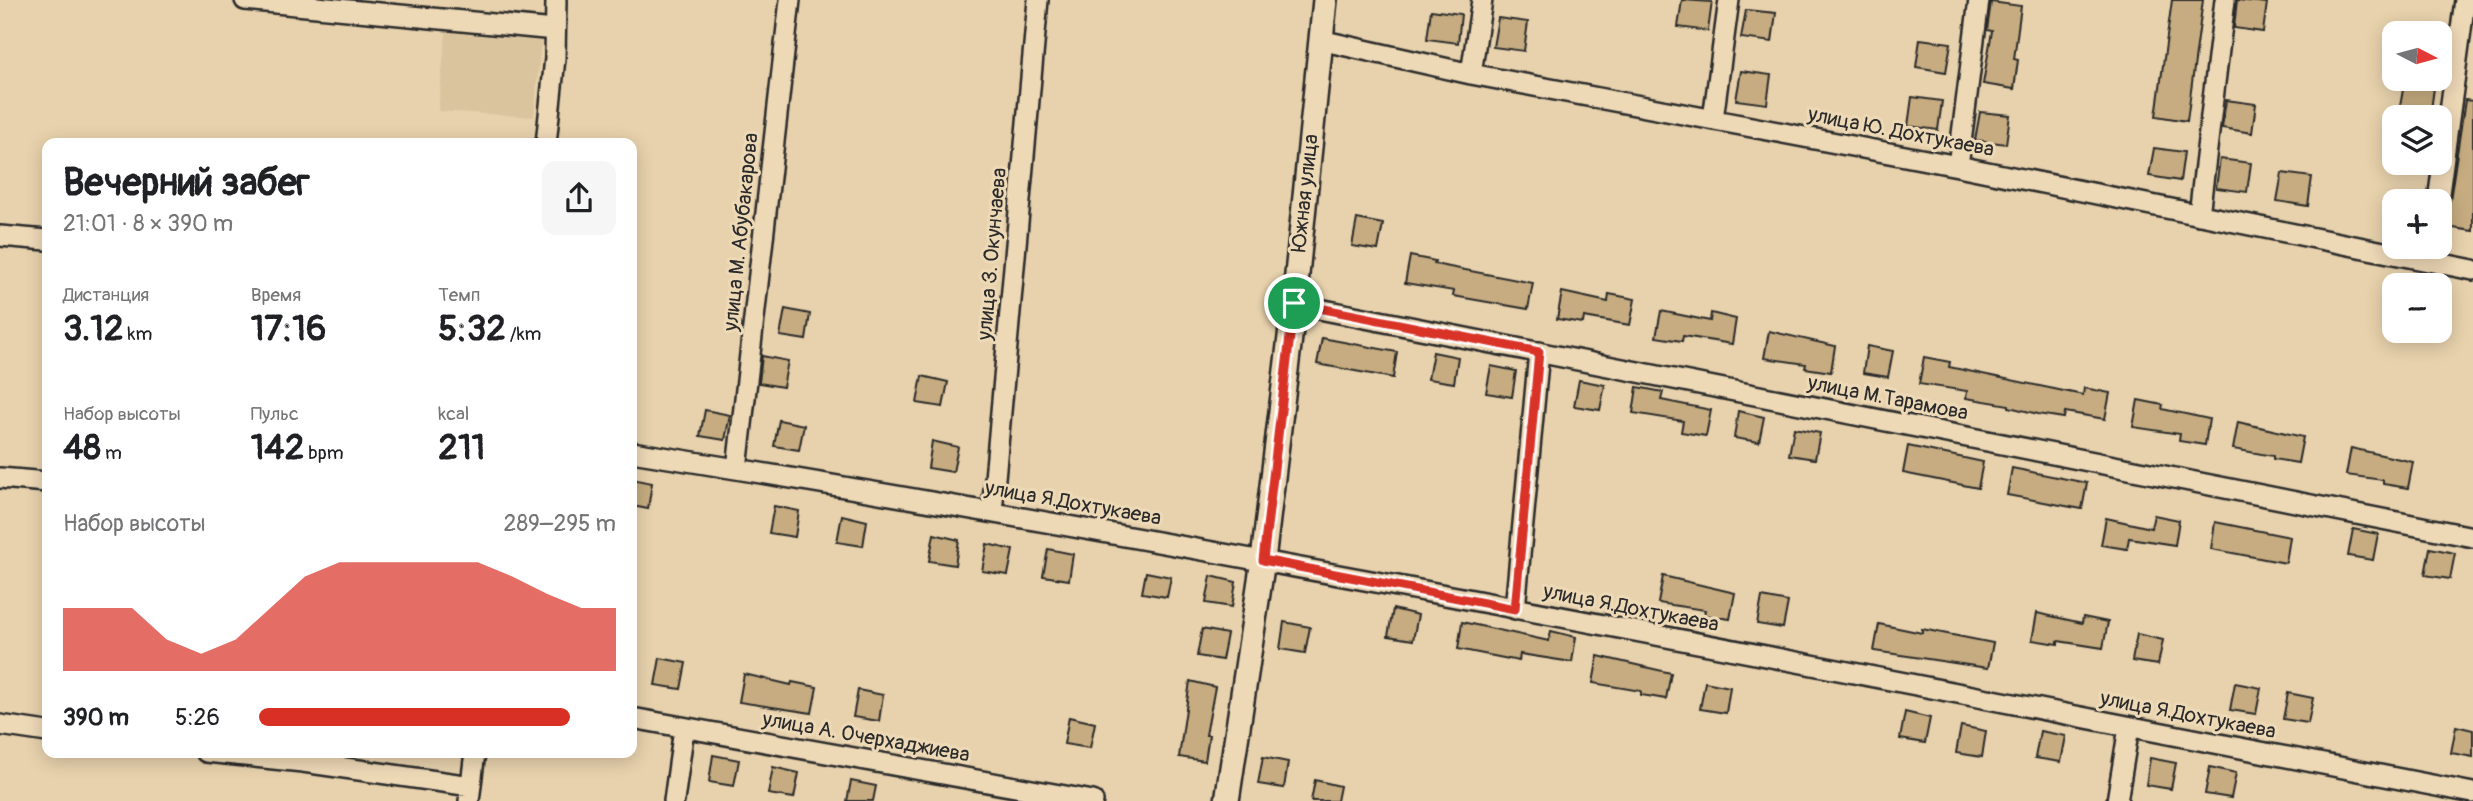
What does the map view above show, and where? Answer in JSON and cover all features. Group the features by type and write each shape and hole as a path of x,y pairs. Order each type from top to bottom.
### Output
{"main road":[{"name":"Южная улица","path":"1227,801 1263,560 1294,303 1325,0"}],"street":[{"path":"245,0 555,30"},
{"path":"547,138 555,58 556,0"},
{"name":"улица М. Абубакарова","path":"737,469 790,0"},
{"name":"улица З. Окунчаева","path":"992,512 1038,0"},
{"path":"1471,74 1482,0"},
{"path":"1713,119 1729,0"},
{"path":"1958,166 1979,0"},
{"path":"2199,215 2225,0"},
{"path":"2440,189 2465,0"},
{"name":"улица Ю. Дохтукаева","path":"1320,40 1471,74 1958,166 2199,215 2382,246"},
{"path":"0,236 42,240"},
{"name":"улица Ю. Дохтукаева","path":"2444,259 2473,270"},
{"name":"улица М.Тарамова","path":"1294,303 2473,537"},
{"path":"1515,609 1539,352"},
{"name":"улица Я.Дохтукаева","path":"637,453 1263,560 2473,793"},
{"path":"0,478 42,482"},
{"name":"улица А. Очерхаджиева","path":"637,719 1093,801"},
{"path":"0,725 42,731"},
{"path":"2117,801 2129,727"},
{"path":"674,801 684,728"},
{"path":"264,758 303,762 470,794 474,758"}],"shaded area":[{"path":"446,32 541,41 534,117 438,111"}],"building":[{"path":"1682,0 1712,2 1708,31 1678,27"},
{"path":"2172,0 2203,0 2187,121 2156,116"},
{"path":"2237,0 2267,3 2263,32 2234,28"},
{"path":"1991,2 2021,6 2014,59 2018,60 2014,89 1983,84 1992,31 1987,30"},
{"path":"1431,10 1461,14 1458,43 1427,39"},
{"path":"1746,10 1776,13 1772,42 1741,38"},
{"path":"1498,18 1528,22 1524,51 1493,47"},
{"path":"1920,39 1951,43 1946,72 1916,67"},
{"path":"1741,71 1771,75 1767,104 1736,100"},
{"path":"2403,91 2434,91 2432,105 2400,105"},
{"path":"1912,97 1942,101 1938,130 1908,126"},
{"path":"2226,100 2256,104 2252,133 2222,128"},
{"path":"2465,100 2473,101 2473,231 2452,228 2452,189"},
{"path":"1980,112 2010,115 2006,144 1975,140"},
{"path":"2154,148 2184,152 2180,181 2149,176"},
{"path":"2220,159 2251,163 2247,192 2216,188"},
{"path":"2282,173 2312,177 2308,206 2277,201"},
{"path":"1357,219 1383,224 1378,250 1352,246"},
{"path":"1410,256 1435,261 1434,264 1533,283 1528,309 1453,296 1454,291 1405,283"},
{"path":"1562,292 1608,302 1609,294 1635,299 1630,325 1584,317 1583,323 1557,319"},
{"path":"785,309 810,314 806,340 780,336"},
{"path":"1661,311 1710,321 1711,313 1736,319 1732,344 1683,336 1682,341 1656,337"},
{"path":"1769,331 1835,346 1831,372 1805,368 1806,364 1764,358"},
{"path":"1322,338 1397,352 1393,378 1317,364"},
{"path":"1867,346 1893,351 1888,377 1863,373"},
{"path":"1433,352 1458,357 1454,383 1428,379"},
{"path":"762,356 788,361 783,387 759,383"},
{"path":"1924,357 1950,362 1949,367 2083,395 2084,388 2110,393 2105,419 2065,412 2064,418 2038,414 2009,405 1966,398 1967,391 1919,384"},
{"path":"1491,366 1516,371 1512,397 1486,393"},
{"path":"922,376 948,382 943,407 917,403"},
{"path":"1579,380 1605,385 1600,410 1574,406"},
{"path":"1637,387 1663,392 1661,400 1711,410 1706,436 1681,432 1683,421 1633,413"},
{"path":"2138,400 2163,405 2162,409 2209,419 2205,445 2179,441 2180,434 2133,427"},
{"path":"705,410 730,415 725,440 700,436"},
{"path":"1738,411 1764,417 1759,442 1734,438"},
{"path":"779,420 804,425 799,450 774,446"},
{"path":"2238,422 2303,437 2298,463 2233,449"},
{"path":"1794,428 1820,433 1815,459 1789,455"},
{"path":"932,441 958,447 953,472 928,468"},
{"path":"1908,446 1983,462 1978,488 1903,473"},
{"path":"2351,448 2413,462 2408,488 2383,484 2383,480 2346,475"},
{"path":"2012,468 2087,483 2082,509 2007,495"},
{"path":"637,480 652,483 648,509 637,507"},
{"path":"774,506 799,511 795,537 769,533"},
{"path":"842,515 867,521 863,546 837,542"},
{"path":"2154,515 2179,520 2175,545 2129,538 2127,549 2101,545 2106,518 2151,528"},
{"path":"2215,522 2290,537 2286,563 2211,549"},
{"path":"2353,529 2378,534 2373,560 2348,556"},
{"path":"934,534 959,540 955,565 929,561"},
{"path":"987,544 1013,550 1008,575 982,571"},
{"path":"2430,548 2455,553 2450,579 2425,575"},
{"path":"1048,549 1073,554 1069,580 1043,576"},
{"path":"1146,572 1171,577 1167,597 1142,593"},
{"path":"1211,576 1236,582 1232,607 1206,603"},
{"path":"1663,576 1735,593 1730,619 1704,615 1705,610 1658,603"},
{"path":"1762,597 1788,602 1783,628 1757,624"},
{"path":"1393,609 1418,615 1413,640 1388,636"},
{"path":"2037,613 2082,623 2083,617 2108,622 2103,648 2032,640"},
{"path":"1284,622 1310,627 1305,653 1280,649"},
{"path":"1462,622 1549,641 1551,631 1576,637 1572,662 1520,654 1519,661 1458,649"},
{"path":"1879,624 1922,633 1922,629 1993,643 1988,668 1874,651"},
{"path":"1202,629 1227,634 1222,660 1197,656"},
{"path":"2137,634 2163,640 2158,665 2132,661"},
{"path":"1598,656 1671,673 1666,699 1641,695 1641,691 1593,683"},
{"path":"660,658 686,663 681,689 655,685"},
{"path":"744,674 791,685 792,682 817,687 812,713 739,702"},
{"path":"1190,681 1215,687 1206,735 1209,735 1205,761 1179,757"},
{"path":"1705,682 1730,687 1726,713 1700,709"},
{"path":"2235,683 2261,688 2256,714 2230,710"},
{"path":"858,690 883,695 879,721 853,717"},
{"path":"2288,693 2313,698 2308,723 2283,719"},
{"path":"1905,712 1930,718 1925,743 1900,739"},
{"path":"1069,717 1095,723 1090,748 1064,744"},
{"path":"1961,726 1986,731 1982,757 1956,753"},
{"path":"2456,726 2473,730 2473,757 2451,753"},
{"path":"2040,731 2066,736 2061,762 2035,758"},
{"path":"713,755 739,760 734,786 709,782"},
{"path":"1263,757 1288,762 1284,788 1258,784"},
{"path":"2150,758 2176,763 2171,789 2146,785"},
{"path":"773,767 799,773 794,798 768,794"},
{"path":"2210,767 2236,773 2231,798 2205,794"},
{"path":"1315,780 1340,786 1337,801 1311,801"},
{"path":"851,781 876,786 873,801 847,801"}],"route":[{"path":"1294,303 1539,352 1515,609 1263,560 1294,303"}]}
